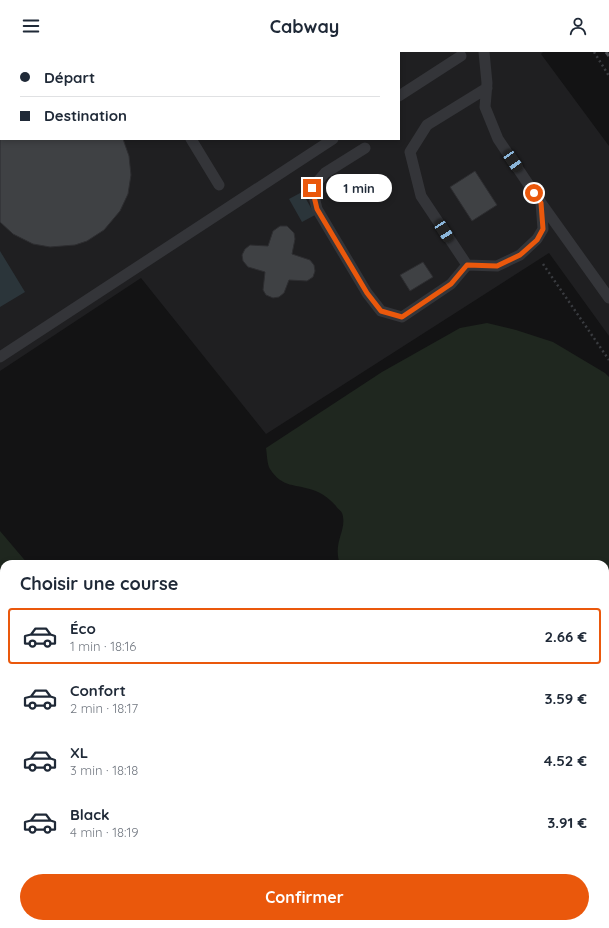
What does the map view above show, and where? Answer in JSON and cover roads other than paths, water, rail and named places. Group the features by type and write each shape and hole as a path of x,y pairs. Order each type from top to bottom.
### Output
{"lane":[{"path":"484,52 487,88 485,107 498,139 541,203 609,298"},
{"path":"400,95 461,56"},
{"path":"467,265 421,196 410,152 426,126 487,88"},
{"path":"192,140 220,185"},
{"path":"0,357 331,140"},
{"path":"365,148 325,173 312,188 317,209 367,293 381,311 402,317 451,284 467,265"},
{"path":"467,265 497,266 520,255 537,240 543,229 541,203"}],"railway":[{"path":"606,52 609,56"}]}
